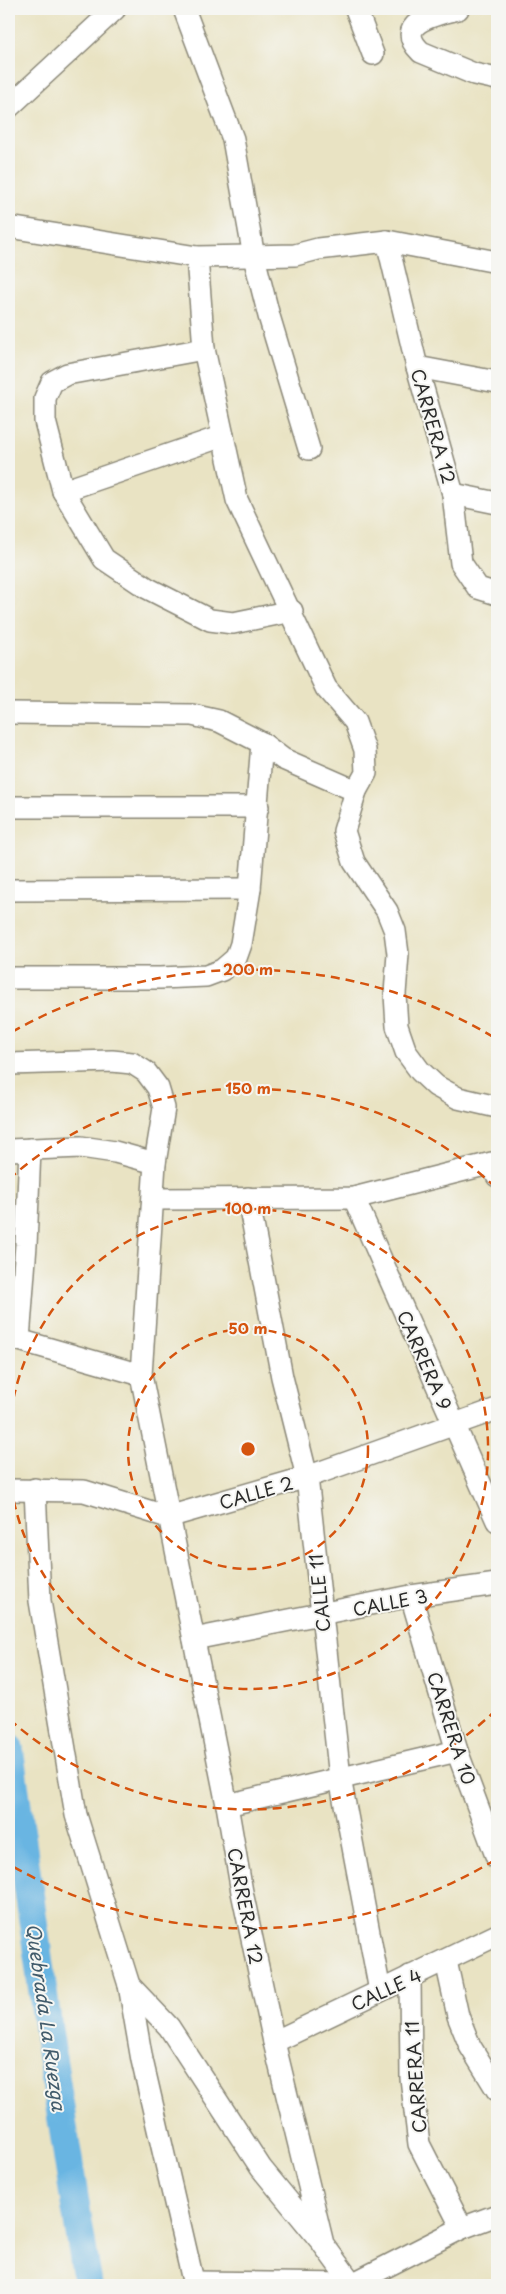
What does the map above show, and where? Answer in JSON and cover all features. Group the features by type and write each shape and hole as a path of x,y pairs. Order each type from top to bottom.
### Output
{"street":[{"path":"9,107 115,9"},
{"path":"184,9 234,139 254,257 269,316 309,449"},
{"path":"356,9 373,54"},
{"path":"458,9 423,18 414,26 412,37 415,46 421,52 474,74 497,79"},
{"path":"9,227 198,258 295,256 318,249 387,241 497,262"},
{"name":"CARRERA 12","path":"387,241 417,367 453,494 461,563 478,588 497,594"},
{"path":"198,258 204,349 237,500 292,612 326,688 355,722 366,750 366,772 356,790 344,830 354,862 387,911 395,931 398,954 395,994 397,1026 406,1052 420,1072 436,1086 458,1098 497,1107"},
{"path":"204,349 66,374 52,382 45,398 45,421 64,491 104,559 147,588 210,620 233,622 292,612"},
{"path":"417,367 497,382"},
{"path":"64,491 223,436"},
{"path":"453,494 497,503"},
{"path":"9,713 192,715 219,721 262,743 283,759 356,790"},
{"path":"9,978 160,978 206,976 222,970 236,958 241,944 250,889 262,743"},
{"path":"9,808 258,807"},
{"path":"9,890 250,889"},
{"name":"CARRERA 12","path":"9,1064 112,1061 132,1063 146,1072 158,1088 164,1108 155,1163 141,1375 168,1517 228,1805 242,1892 274,2042 323,2244 352,2285"},
{"path":"9,1150 81,1147 115,1152 155,1163"},
{"path":"30,1149 26,1245 14,1337 141,1375"},
{"path":"154,1199 354,1198 496,1166"},
{"name":"CALLE 11","path":"248,1198 282,1377 307,1477 340,1778 380,1990"},
{"name":"CARRERA 9","path":"354,1198 453,1426 497,1521"},
{"name":"CALLE 2","path":"168,1517 307,1477 497,1409"},
{"path":"35,1489 40,1602 76,1816 129,1985 142,2060 193,2284 352,2285 462,2228 497,2216"},
{"path":"9,1490 84,1491 168,1517"},
{"name":"CALLE 3","path":"194,1639 321,1616 411,1596 497,1584"},
{"name":"CARRERA 10","path":"411,1596 457,1751 497,1858"},
{"path":"228,1805 457,1751"},
{"name":"CALLE 4","path":"274,2042 497,1935"},
{"path":"446,1961 458,2016 470,2046 497,2090"},
{"name":"CARRERA 11","path":"410,1976 411,2078 419,2144 462,2228"},
{"path":"129,1985 169,2026 261,2168 323,2244"}],"waterway":[{"name":"Quebrada La Ruezga","path":"9,1748 52,2057 88,2285"}]}
